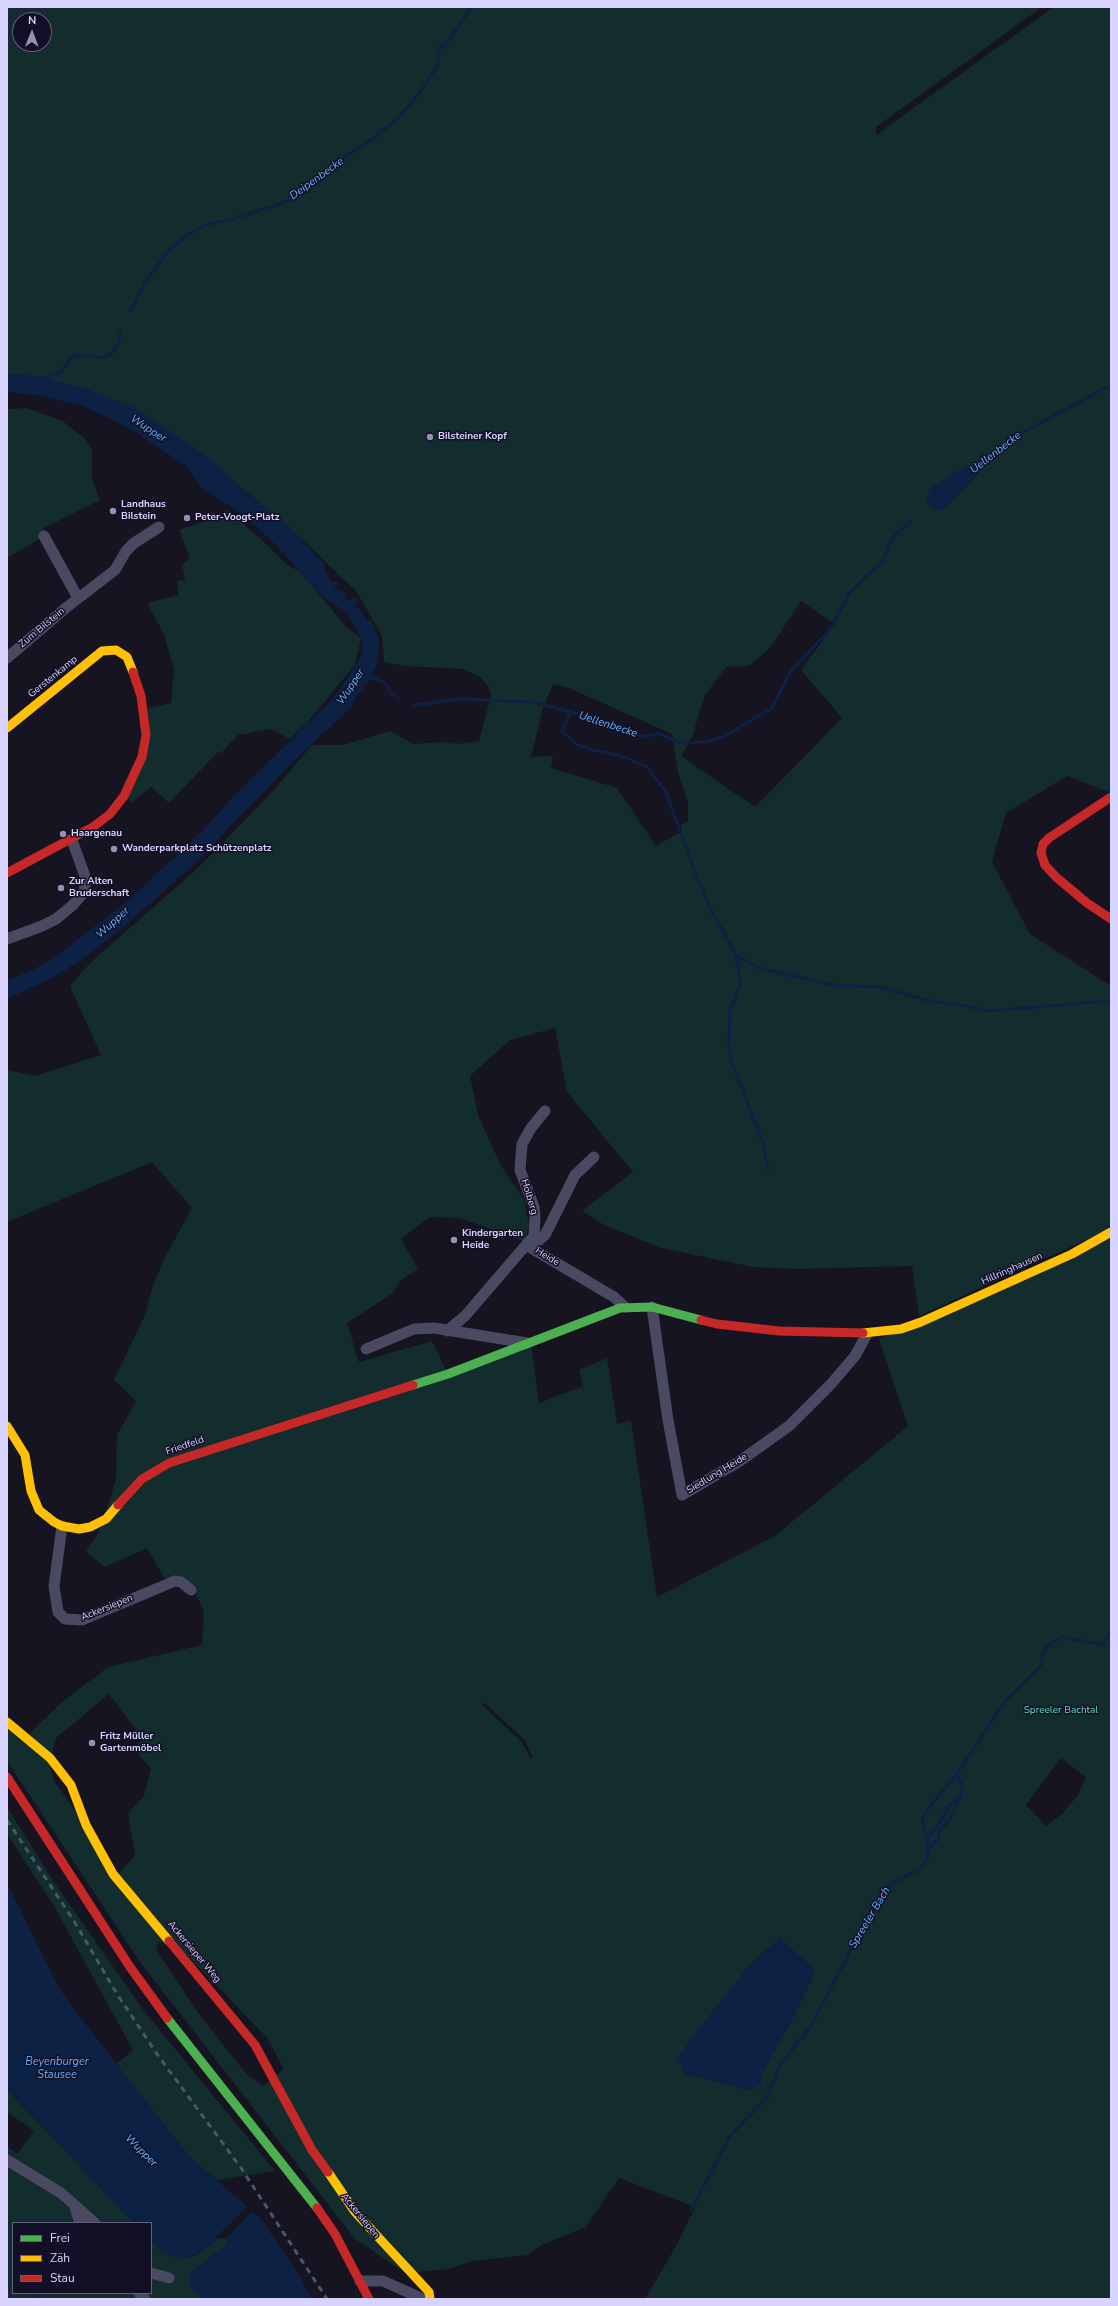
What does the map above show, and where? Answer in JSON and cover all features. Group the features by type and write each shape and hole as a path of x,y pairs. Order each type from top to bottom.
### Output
{"street":[{"name":"Zum Bilstein","path":"7,658 78,598 115,570 126,551 134,543 159,528"},
{"path":"44,536 78,598"},
{"name":"Gerstenkamp","path":"7,728 102,651 116,650 127,657 141,696 146,735 142,756 124,796 110,814 72,840"},
{"path":"1111,797 1048,838 1043,844 1041,853 1044,862 1056,877 1087,904 1111,919"},
{"path":"7,873 72,840 86,879 84,892 73,905 56,919 7,939"},
{"name":"Holberg","path":"526,1245 534,1236 535,1217 534,1207 520,1170 522,1144 531,1128 545,1111"},
{"name":"Holberg","path":"526,1245 538,1241 545,1235 575,1175 594,1157"},
{"name":"Hillringhausen","path":"868,1334 901,1329 921,1322 1072,1254 1111,1232"},
{"name":"Heide","path":"447,1331 464,1316 526,1245 614,1297 625,1307"},
{"path":"366,1349 414,1329 447,1331 531,1344 577,1324 625,1307 652,1307 692,1319 742,1327 807,1332 868,1334"},
{"name":"Siedlung Heide","path":"652,1307 668,1420 682,1495 740,1461 789,1426 831,1384 854,1356 868,1334"},
{"name":"Friedfeld","path":"7,1426 24,1455 31,1491 39,1510 54,1522 62,1526 79,1529 102,1522 115,1510 142,1479 169,1463 448,1374 531,1344"},
{"name":"Ackersiepen","path":"62,1526 54,1586 58,1612 65,1619 82,1620 175,1581 181,1582 191,1590"},
{"name":"Ackersieper Weg","path":"7,1722 50,1758 71,1785 86,1825 113,1874 256,2045 282,2092"},
{"path":"7,1777 130,1967 174,2028 305,2191 334,2234 369,2299"},
{"name":"Ackersiepen","path":"282,2092 312,2150 355,2212 429,2292 430,2299"},
{"path":"7,2160 61,2193 75,2207 88,2215 94,2222"},
{"path":"75,2207 80,2222"},
{"path":"152,2273 169,2278"},
{"path":"360,2281 383,2281 423,2299"}],"green space":[{"name":"Spreeler Bachtal","path":"7,7 1042,7 876,127 876,135 1054,7 1111,7 1111,793 1067,776 1006,813 992,862 1030,934 1111,986 1111,1226 1101,1233 919,1316 912,1266 796,1269 753,1267 661,1248 604,1225 582,1211 633,1172 567,1092 555,1028 510,1040 470,1076 478,1115 500,1164 524,1200 529,1226 524,1241 460,1218 430,1217 401,1239 418,1269 400,1281 393,1293 347,1323 359,1362 432,1341 448,1374 531,1344 539,1403 583,1386 579,1370 607,1358 617,1424 631,1421 657,1597 775,1536 908,1426 879,1339 1111,1238 1111,2299 645,2299 675,2248 695,2207 619,2178 586,2227 541,2245 528,2255 472,2261 448,2269 417,2272 412,2277 355,2239 140,1962 7,1761 7,1726 28,1735 63,1701 108,1667 202,1645 204,1612 193,1586 166,1581 147,1548 105,1567 86,1552 99,1532 116,1480 117,1435 136,1401 114,1380 145,1315 153,1285 165,1257 192,1208 152,1162 7,1222 7,1070 35,1076 101,1055 70,986 90,963 198,868 273,791 312,745 343,745 390,731 413,744 443,742 457,744 479,741 491,696 489,687 480,677 463,669 405,666 384,662 382,636 356,591 294,532 196,450 150,418 87,389 18,374 7,375","holes":["801,601 835,624 801,670 842,718 755,807 681,756 692,737 705,695 726,667 749,666 770,648","553,684 569,688 672,734 678,772 688,803 688,821 681,825 682,831 656,846 617,788 551,768 553,756 531,757 543,708","109,1694 142,1738 134,1750 151,1769 144,1796 128,1813 135,1855 114,1879 80,1817 54,1781 49,1764 56,1738","485,1703 525,1741 533,1759 530,1758 522,1742 482,1705","1061,1758 1086,1777 1078,1795 1063,1813 1046,1826 1026,1805","779,1937 815,1971 795,2014 752,2091 683,2073 688,2043 750,1965 777,1941","159,1942 170,1944 187,1955 267,2038 284,2069 264,2086 247,2075 196,2010 156,1949"]},
{"path":"27,408 63,421 84,438 92,449 92,479 100,500 44,528 41,538 7,558 7,409"},
{"path":"227,510 262,540 287,565 301,572 346,627 361,638 355,665 307,723 290,739 271,729 238,735 221,753 218,752 169,803 151,787 132,802 128,798 148,708 171,703 174,670 164,634 147,603 179,595 177,581 185,580 182,565 190,558 179,530 214,518"},
{"path":"7,1807 54,1882 144,2011 275,2171 216,2180 187,2154 116,2064 133,2050 54,1906 7,1834"},
{"path":"7,2089 133,2222 12,2222 12,2294 152,2294 152,2241 162,2252 182,2259 197,2255 222,2235 227,2238 228,2244 192,2272 190,2285 201,2299 7,2299 7,2146 17,2154 34,2131 7,2112"}],"water":[{"name":"Wupper","path":"18,374 37,376 87,389 137,409 208,457 250,496 282,519 324,564 324,569 331,582 337,582 339,584 333,587 346,593 345,600 356,598 359,600 355,604 356,609 360,609 367,621 372,621 379,640 377,663 370,680 356,697 351,707 284,771 193,865 128,923 87,956 54,977 7,999 7,980 31,971 59,954 131,898 204,829 235,795 332,700 362,656 361,638 347,613 323,597 275,544 243,515 201,487 186,466 136,432 82,406 37,395 7,392 7,375"},
{"path":"966,466 977,466 979,473 942,511 931,509 926,498 931,488"},
{"name":"Beyenburger Stausee","path":"7,1883 59,1988 73,2008 187,2154 261,2219 299,2275 312,2299 201,2299 190,2285 189,2277 192,2272 228,2244 227,2238 222,2235 203,2251 186,2258 177,2258 162,2252 152,2241 152,2222 133,2222 7,2088"},
{"path":"779,1937 815,1971 795,2014 761,2076 761,2086 755,2085 752,2091 683,2073 683,2067 678,2058 688,2043 750,1965 777,1941"}],"pier":[{"path":"248,2206 253,2211 225,2239 222,2237 219,2239 216,2237"}],"waterway":[{"name":"Deipenbecke","path":"131,311 145,282 171,248 186,236 206,225 232,219 292,200 346,156 374,138 399,117 421,91 439,63 437,56 440,47 445,45 472,7"},
{"name":"Deipenbecke","path":"42,380 61,372 73,355 101,357 110,355 118,344 121,331"},
{"name":"Uellenbecke","path":"975,468 1014,437 1111,385"},
{"name":"Uellenbecke","path":"415,705 462,699 533,702 599,720 645,737 658,733 681,743 706,742 723,737 772,708 791,671 831,628 850,592 883,561 892,538 910,521"},
{"name":"Uellenbecke","path":"368,676 385,683 391,694 400,699"},
{"path":"571,712 562,731 576,744 593,750 622,756 647,767 666,792 693,867 712,912 733,949 738,965 740,985 730,1011 729,1048 731,1060 763,1143 768,1170"},
{"path":"736,956 760,968 831,985 879,987 930,1001 967,1006 986,1011 1111,1001"},
{"name":"Spreeler Bach","path":"691,2210 730,2136 767,2098 780,2065 811,2026 859,1934 890,1884 920,1869 927,1860 928,1845 922,1820 927,1810 956,1775 1005,1701 1040,1667 1045,1649 1053,1642 1063,1637 1102,1645 1111,1631"},
{"path":"928,1851 938,1839 940,1831 950,1819 962,1793 962,1785 956,1775"},
{"path":"926,1840 941,1821 948,1807 957,1799"},
{"path":"34,2299 36,2294"}],"railway":[{"path":"7,1820 74,1921 117,1994 157,2054 241,2168 327,2299"}],"traffic: fast":[{"path":"413,1385 448,1374 620,1308 652,1307 701,1320"},
{"path":"167,2018 317,2208"}],"traffic: slow":[{"path":"7,728 102,651 116,650 127,657 133,672"},
{"path":"863,1333 901,1329 921,1322 1072,1254 1111,1232"},
{"path":"7,1426 25,1455 31,1491 39,1510 54,1522 62,1526 79,1529 90,1527 106,1519 118,1505"},
{"path":"7,1722 50,1758 71,1785 86,1825 113,1874 169,1941"},
{"path":"328,2172 355,2212 429,2292 430,2299"}],"traffic: jam":[{"path":"7,873 93,827 110,814 124,796 142,757 146,735 141,696 133,672"},
{"path":"1111,797 1049,838 1043,844 1041,853 1045,865 1056,877 1087,903 1111,919"},
{"path":"701,1320 717,1324 779,1331 863,1333"},
{"path":"118,1505 142,1479 169,1463 413,1385"},
{"path":"7,1777 130,1967 167,2018"},
{"path":"169,1941 255,2045 312,2150 328,2172"},
{"path":"317,2208 335,2234 369,2299"}],"place":[{"name":"Bilsteiner Kopf","path":"430,437"},
{"name":"Landhaus Bilstein","path":"113,511"},
{"name":"Peter-Voogt-Platz","path":"187,518"},
{"name":"Haargenau","path":"63,834"},
{"name":"Wanderparkplatz Schützenplatz","path":"114,849"},
{"name":"Zur Alten Bruderschaft","path":"61,888"},
{"name":"Kindergarten Heide","path":"454,1240"},
{"name":"Fritz Müller Gartenmöbel","path":"92,1743"}]}
